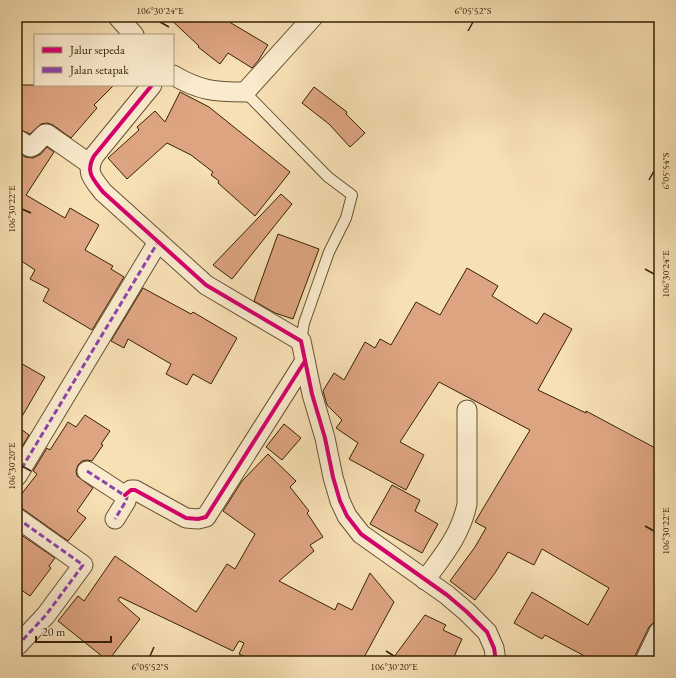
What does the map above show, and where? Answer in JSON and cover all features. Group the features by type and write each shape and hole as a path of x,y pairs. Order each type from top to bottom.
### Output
{"street":[{"path":"118,17 133,34"},
{"path":"174,75 204,90 246,92 313,17"},
{"path":"151,86 94,156 90,164 90,173 93,179 104,192 206,285 301,341 312,394 325,438 333,477 340,501 347,516 361,534 447,594 467,612 487,632 494,648 495,661"},
{"path":"17,139 30,146 33,146 45,134 47,134 90,164"},
{"path":"17,476 158,242"},
{"path":"125,495 131,490 135,490 186,518 198,520 206,517 305,361"},
{"path":"425,580 455,538 465,514 467,504 467,410"},
{"path":"87,470 127,497 115,519"},
{"path":"17,518 83,565 46,615 17,646"},
{"path":"645,661 659,632"}],"lane":[{"path":"246,92 328,176 352,195 346,218 329,252 306,316 301,341"}],"building":[{"path":"168,17 221,17 268,45 252,68 228,53 220,64 198,47 199,46"},
{"path":"17,85 113,86 94,105 97,108 71,138 53,125 47,123 41,124 30,134 17,128"},
{"path":"314,87 347,112 346,114 365,133 350,147 329,124 302,103"},
{"path":"180,92 209,107 290,172 255,216 218,183 219,181 211,175 213,172 191,155 167,143 127,179 108,158 139,130 137,127 155,111 165,122"},
{"path":"47,147 54,152 26,195 65,218 70,208 99,225 85,250 113,266 111,269 124,277 92,330 43,301 49,289 30,279 35,270 17,258 17,152 25,157 33,158 41,154"},
{"path":"281,194 292,204 232,279 213,265"},
{"path":"278,234 319,249 293,319 275,313 254,301"},
{"path":"467,268 498,286 492,296 537,324 544,313 572,329 538,390 586,413 586,411 659,450 659,618 649,627 634,661 594,661 545,635 542,639 514,623 532,592 588,625 609,588 542,549 534,565 508,552 475,600 450,581 475,547 486,528 475,522 530,430 439,382 400,442 424,455 406,490 349,459 358,443 336,428 342,420 327,405 323,391 334,373 344,380 365,342 375,348 380,339 391,345 416,302 440,315"},
{"path":"143,288 191,314 193,312 237,338 211,384 193,374 187,385 166,374 171,364 128,339 124,348 111,341"},
{"path":"17,361 45,377 17,425"},
{"path":"85,415 110,431 101,444 103,445 92,461 82,461 78,465 76,471 77,476 93,488 77,511 86,518 68,541 23,509 17,507 17,500 37,474 33,471 47,448 50,450 68,422 76,427"},
{"path":"284,424 301,438 282,460 266,447"},
{"path":"17,426 29,435 17,455"},
{"path":"268,454 296,481 290,487 309,511 307,513 323,537 310,545 314,551 279,581 335,610 338,603 352,610 370,573 394,602 362,661 255,661 239,654 244,643 239,641 233,651 120,597 118,600 140,619 108,661 58,621 78,596 84,601 115,556 196,612 227,564 235,569 255,534 223,511 242,481"},
{"path":"392,485 420,500 415,511 438,524 422,553 370,524"},
{"path":"17,532 55,558 49,566 51,568 30,596 17,587"},
{"path":"425,615 446,625 443,630 462,639 452,661 391,661"}],"marked path":[{"path":"17,476 158,242"},
{"path":"87,471 127,497 115,519"},
{"path":"17,518 83,565 46,615 17,646"}],"cycle path":[{"path":"151,86 94,156 90,167 93,179 103,192 206,285 301,341 312,394 325,438 333,477 340,501 347,516 361,534 447,595 467,612 487,632 494,648 496,661"},
{"path":"125,495 131,490 135,490 186,518 198,519 206,517 305,361"}]}
